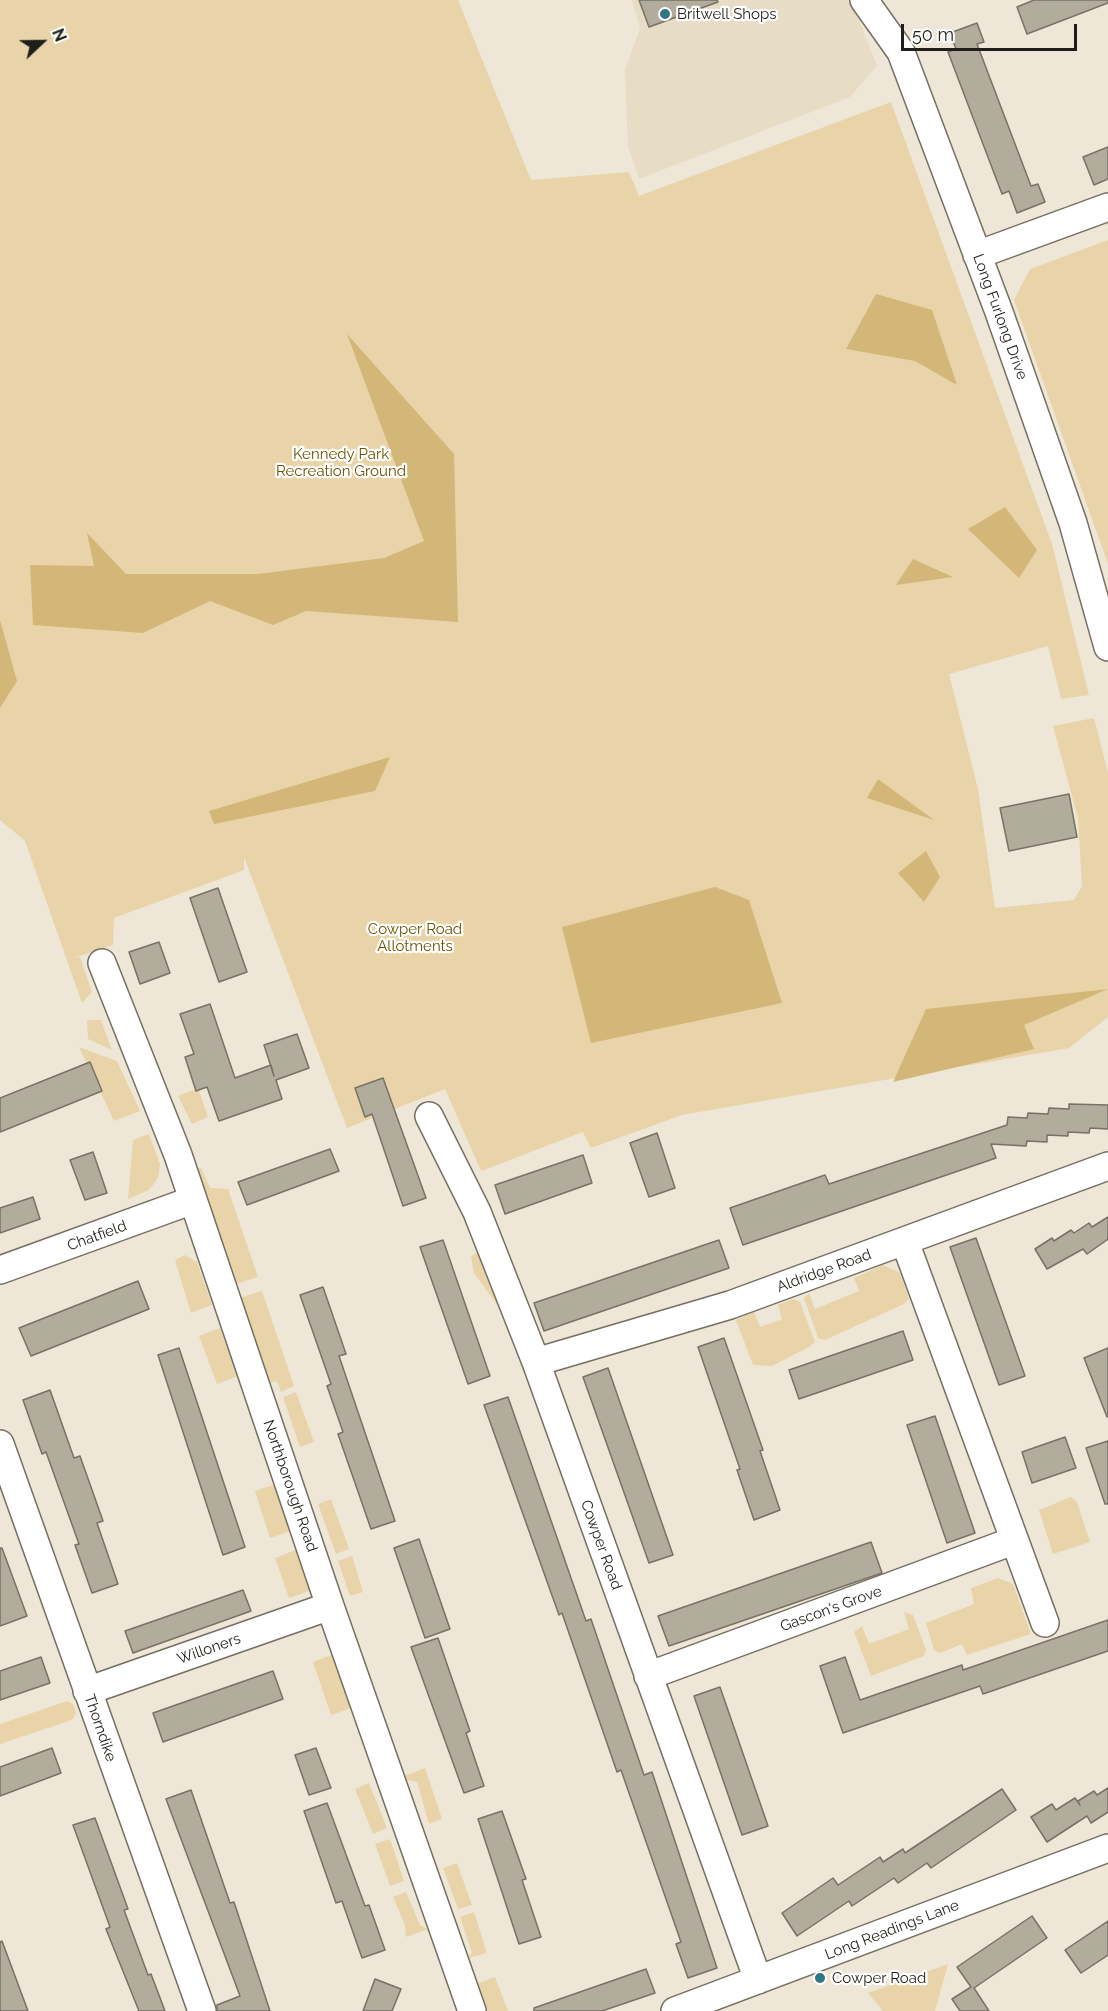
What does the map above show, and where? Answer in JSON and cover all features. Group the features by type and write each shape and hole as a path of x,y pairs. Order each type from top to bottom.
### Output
{"street":[{"name":"Long Furlong Drive","path":"864,0 901,52 1073,523 1108,647"},
{"path":"977,255 1108,207"},
{"name":"Northborough Road","path":"102,963 178,1155 330,1606 472,2011"},
{"name":"Cowper Road","path":"429,1116 477,1212 536,1362 758,1980"},
{"name":"Aldridge Road","path":"536,1362 730,1305 1108,1166"},
{"name":"Chatfield","path":"0,1270 193,1200"},
{"path":"905,1242 1013,1542 1045,1623"},
{"name":"Thorndike","path":"0,1444 202,2011"},
{"name":"Gascon's Grove","path":"648,1676 1013,1542"},
{"name":"Willoners","path":"87,1691 330,1606"},
{"name":"Long Readings Lane","path":"675,2011 1108,1848"}],"shaded area":[{"path":"632,0 851,0 877,66 850,97 639,179 628,146 625,69 640,29"},
{"path":"876,294 932,310 957,385 915,361 846,349"},
{"path":"347,334 454,454 458,622 306,611 273,625 210,601 143,633 33,625 30,565 94,566 87,533 126,574 258,574 384,558 424,541"},
{"path":"1005,507 1037,550 1019,578 968,529"},
{"path":"913,559 953,577 896,585"},
{"path":"0,620 17,681 0,708"},
{"path":"390,757 375,791 214,824 209,811"},
{"path":"878,779 934,820 867,798"},
{"path":"926,851 940,877 924,902 898,873"},
{"path":"715,887 749,900 782,1003 591,1043 562,927"},
{"path":"1108,989 1024,1025 1034,1049 893,1082 926,1009"}],"green space":[{"name":"Kennedy Park Recreation Ground","path":"0,0 458,0 531,180 629,172 639,196 891,102 1052,544 1089,695 1061,699 1048,646 949,674 978,789 995,908 1074,900 1082,886 1078,818 1053,726 1094,718 1108,773 1108,1017 1069,1048 682,1115 591,1148 583,1132 481,1171 445,1089 347,1128 244,857 244,870 114,918 113,945 74,958 80,957 92,992 82,1003 25,841 0,820"},
{"path":"1108,240 1108,564 1014,300 1030,269"},
{"path":"87,1020 101,1020 112,1050 88,1039"},
{"path":"79,1047 117,1061 140,1111 114,1121"},
{"path":"198,1088 208,1117 192,1124 178,1096"},
{"path":"149,1134 160,1164 158,1178 149,1190 128,1199 133,1140"},
{"path":"201,1168 210,1188 228,1189 258,1277 236,1284 195,1169"},
{"path":"476,1253 487,1256 509,1321 474,1273 471,1257"},
{"path":"185,1255 197,1262 212,1305 191,1313 175,1260"},
{"path":"883,1265 900,1273 909,1299 904,1304 825,1340 818,1338 804,1298 809,1293 815,1309 859,1291 854,1278"},
{"path":"262,1291 294,1386 281,1392 277,1381 269,1383 239,1298"},
{"path":"793,1299 800,1302 815,1342 772,1366 753,1365 736,1320 754,1312 760,1327 782,1319 778,1305"},
{"path":"220,1328 238,1376 217,1384 199,1336"},
{"path":"296,1392 314,1442 300,1447 283,1397"},
{"path":"276,1484 291,1531 270,1538 255,1491"},
{"path":"1071,1497 1077,1502 1090,1542 1053,1554 1039,1510"},
{"path":"331,1499 349,1549 336,1554 318,1504"},
{"path":"298,1549 312,1590 289,1598 275,1558"},
{"path":"352,1556 363,1592 350,1596 338,1561"},
{"path":"998,1578 1013,1584 1031,1634 967,1655 962,1644 940,1653 934,1650 926,1623 974,1604 971,1588"},
{"path":"904,1612 913,1615 926,1650 924,1656 871,1676 854,1632 862,1626 869,1644 909,1629"},
{"path":"334,1654 352,1708 331,1715 313,1662"},
{"path":"67,1701 73,1704 76,1713 72,1720 0,1744 0,1724"},
{"path":"425,1768 442,1819 429,1824 417,1782 406,1780 404,1776"},
{"path":"369,1783 387,1828 373,1834 355,1789"},
{"path":"390,1839 404,1881 390,1886 375,1844"},
{"path":"457,1863 472,1905 458,1909 443,1868"},
{"path":"406,1892 420,1925 428,1929 406,1937 405,1925 393,1897"},
{"path":"474,1912 487,1953 465,1959 472,1953 460,1917"},
{"path":"948,1964 935,2011 883,2011 868,1993"},
{"path":"495,1977 508,2011 484,2011 476,1984"}],"building":[{"name":"Britwell Shops","path":"639,0 717,0 718,2 649,27"},
{"path":"1034,0 1108,0 1108,3 1027,34 1017,7"},
{"path":"977,23 984,42 977,44 1031,186 1038,184 1045,202 1017,213 1009,191 1002,194 948,52 956,49 950,33"},
{"path":"1108,147 1108,179 1094,185 1083,157"},
{"path":"1069,794 1077,837 1009,851 1000,808"},
{"path":"218,888 247,972 219,982 190,898"},
{"path":"159,942 170,973 140,984 129,952"},
{"path":"210,1004 235,1078 271,1065 264,1045 297,1034 309,1068 276,1080 282,1099 219,1121 207,1087 196,1091 185,1057 194,1054 180,1014"},
{"path":"90,1062 102,1091 0,1132 0,1098"},
{"path":"383,1078 426,1198 403,1206 372,1114 365,1117 355,1088"},
{"path":"1069,1104 1108,1105 1108,1129 1090,1128 1089,1133 1068,1132 1068,1136 1047,1135 1047,1142 1027,1141 1026,1146 991,1144 996,1158 743,1245 730,1208 825,1175 829,1184 1007,1125 1008,1117 1027,1118 1028,1113 1048,1114 1049,1108 1069,1109"},
{"path":"657,1133 675,1188 649,1197 630,1143"},
{"path":"330,1149 339,1171 247,1205 238,1182"},
{"path":"93,1152 107,1193 85,1200 70,1160"},
{"path":"583,1155 592,1183 505,1214 495,1185"},
{"path":"33,1197 40,1219 0,1233 0,1208"},
{"path":"1108,1217 1108,1239 1087,1254 1083,1249 1047,1269 1035,1249 1052,1238 1054,1241 1071,1230 1074,1233 1089,1223 1092,1227"},
{"path":"976,1238 1025,1376 999,1385 950,1247"},
{"path":"443,1240 490,1376 468,1384 420,1247"},
{"path":"719,1240 729,1268 544,1331 534,1303"},
{"path":"138,1281 149,1309 31,1356 19,1328"},
{"path":"323,1287 346,1354 339,1356 395,1521 371,1529 338,1434 343,1432 327,1386 331,1384 300,1295"},
{"path":"903,1331 913,1360 799,1399 789,1370"},
{"path":"724,1338 763,1450 760,1451 780,1510 754,1520 737,1470 740,1469 698,1347"},
{"path":"179,1348 245,1547 223,1555 158,1355"},
{"path":"1108,1348 1108,1416 1107,1417 1084,1358"},
{"path":"608,1368 673,1555 649,1563 583,1377"},
{"path":"50,1390 74,1458 80,1456 103,1521 97,1523 118,1584 92,1593 75,1545 79,1544 46,1452 42,1454 23,1400"},
{"path":"508,1397 586,1621 591,1619 644,1775 652,1772 717,1968 688,1978 676,1944 681,1942 621,1770 617,1772 562,1613 559,1615 484,1405"},
{"path":"935,1416 975,1533 947,1543 907,1425"},
{"path":"1065,1437 1076,1468 1032,1483 1022,1452"},
{"path":"1108,1441 1108,1504 1105,1504 1086,1448"},
{"path":"419,1539 450,1629 425,1638 394,1548"},
{"path":"871,1542 882,1573 669,1646 658,1616"},
{"path":"0,1548 2,1548 27,1616 0,1626"},
{"path":"243,1590 251,1611 133,1653 125,1631"},
{"path":"1108,1620 1108,1651 983,1694 980,1686 843,1733 820,1666 845,1657 860,1700 962,1665 963,1670"},
{"path":"438,1638 470,1731 466,1733 484,1786 464,1793 411,1647"},
{"path":"41,1657 50,1683 0,1700 0,1671"},
{"path":"273,1671 283,1699 163,1742 153,1713"},
{"path":"720,1687 768,1826 742,1835 694,1696"},
{"path":"52,1748 61,1773 0,1796 0,1767"},
{"path":"316,1748 331,1788 309,1795 295,1755"},
{"path":"1108,1788 1108,1812 1091,1823 1087,1816 1047,1842 1031,1817 1052,1804 1056,1810 1075,1798 1080,1805 1078,1801 1094,1791 1097,1795"},
{"path":"1002,1789 1016,1810 931,1868 927,1863 898,1883 894,1878 852,1906 849,1901 797,1936 782,1913 833,1878 838,1885 880,1857 883,1862 903,1849 905,1853"},
{"path":"191,1790 230,1903 234,1902 270,2011 217,2011 217,2005 240,1996 166,1799"},
{"path":"327,1803 365,1906 369,1905 385,1950 362,1958 342,1901 336,1903 304,1811"},
{"path":"502,1811 526,1879 522,1880 541,1937 519,1944 478,1819"},
{"path":"95,1818 128,1909 124,1910 148,1975 151,1974 165,2011 139,2011 106,1929 110,1927 73,1825"},
{"path":"1032,1916 1047,1938 974,1988 989,2011 960,2011 952,1999 971,1987 957,1967"},
{"path":"1108,1921 1108,1955 1081,1973 1065,1950"},
{"path":"2,1941 28,2011 0,2011 0,1942"},
{"path":"646,1969 655,1993 602,2011 534,2011 534,2008"},
{"path":"375,1979 401,1989 392,2011 363,2011"}],"place":[{"name":"Britwell Shops","path":"665,14"},
{"name":"Cowper Road","path":"820,1978"}],"park label":[{"name":"Cowper Road Allotments","path":"415,938"}]}
